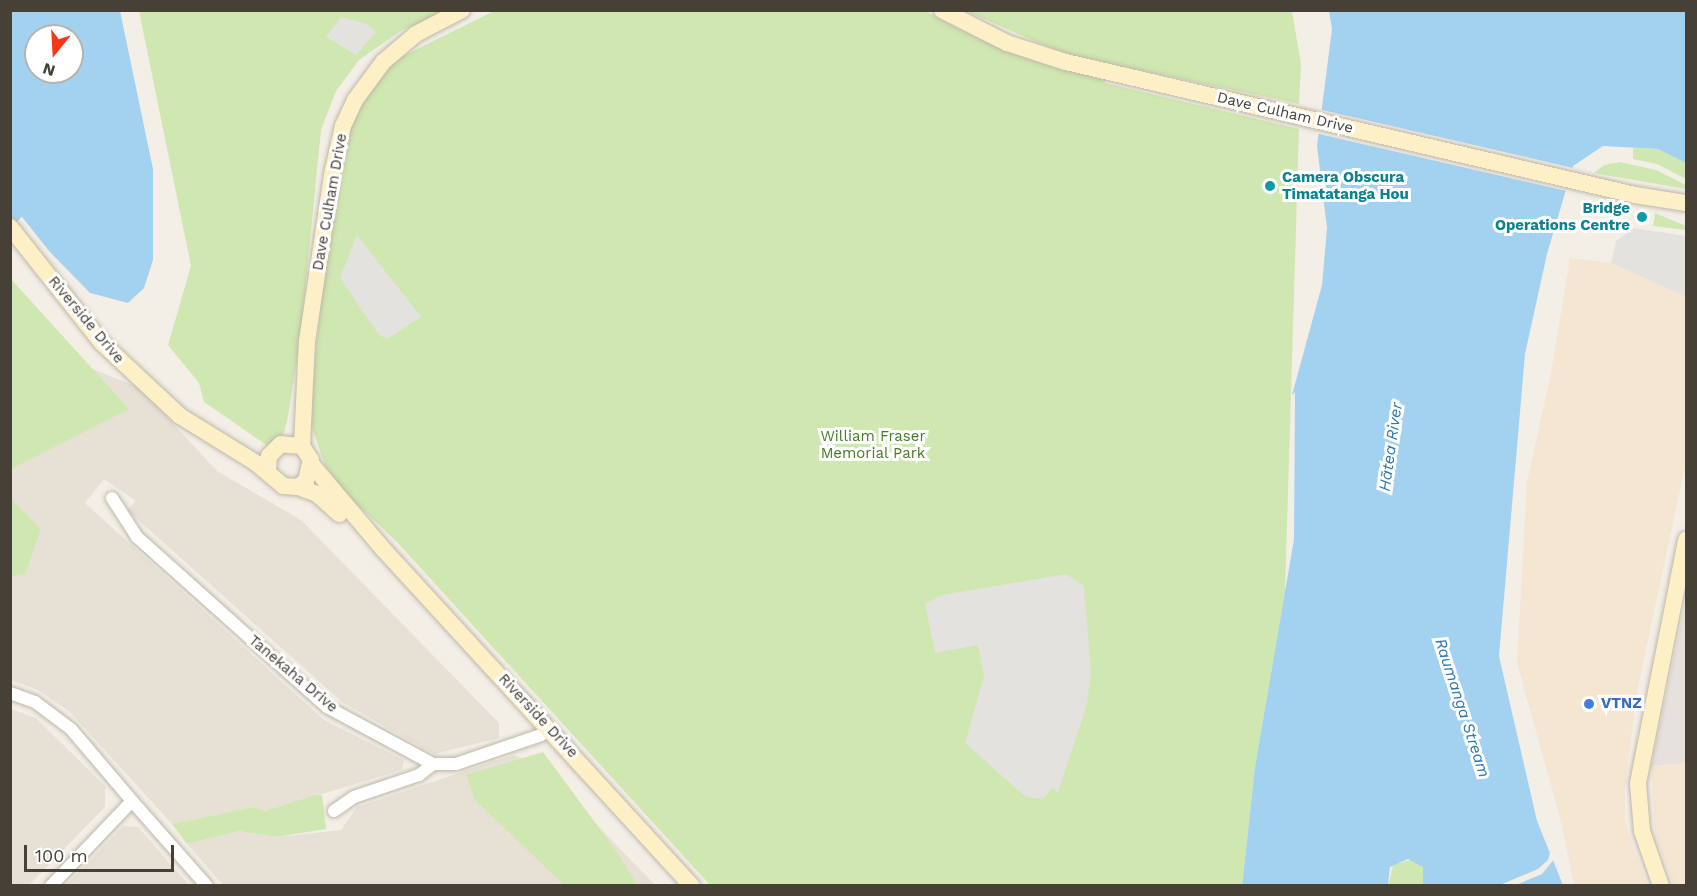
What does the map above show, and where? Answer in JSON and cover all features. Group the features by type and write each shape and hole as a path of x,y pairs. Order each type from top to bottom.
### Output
{"main road":[{"name":"Dave Culham Drive","path":"268,472 286,447 308,341 333,170 348,114 383,62 416,34 462,10"},
{"name":"Dave Culham Drive","path":"942,10 1035,54 1635,195 1686,203"},
{"name":"Dave Culham Drive","path":"1635,195 1686,214"},
{"name":"Riverside Drive","path":"12,230 102,343 170,404 180,416 268,472 283,486 298,487 317,494 364,538 383,549"},
{"name":"Riverside Drive","path":"170,404 245,444 286,447 312,465 383,549 692,885"},
{"path":"298,487 309,475 312,465"},
{"path":"1661,885 1642,831 1638,783 1686,540"}],"street":[{"name":"Tanekaha Drive","path":"112,498 138,537 327,706 433,764"},
{"path":"10,693 46,709 71,729 207,885"},
{"path":"333,812 354,797 419,775 433,764 456,764 541,735 548,729"},
{"path":"51,885 132,801"}],"shaded area":[{"path":"341,17 367,24 376,32 356,55 326,37"},
{"path":"1634,228 1686,236 1686,297 1611,263 1616,241"},
{"path":"357,235 421,317 387,339 379,335 340,278"},
{"path":"1570,258 1611,263 1686,297 1686,462 1637,692 1625,788 1625,823 1647,885 1574,885 1560,818 1517,663 1527,482 1551,373"},
{"path":"10,336 140,388 217,471 301,520 499,723 499,738 434,754 342,702 127,510 136,501 104,479 85,503 324,720 404,760 402,770 265,811 253,807 172,824 70,712 38,690 11,680"},
{"path":"1066,574 1084,586 1091,674 1086,708 1058,792 1052,788 1043,799 1026,797 965,743 984,676 978,645 935,653 925,604 942,595"},
{"path":"1686,600 1686,763 1651,766"},
{"path":"11,709 36,718 105,786 105,807 29,885 11,885"},
{"path":"513,755 537,763 655,885 223,885 187,844 239,831 276,837 341,830 357,807"},
{"path":"1686,763 1686,885 1673,885 1655,833 1651,766"},
{"path":"123,826 138,827 189,885 66,885"}],"green space":[{"path":"139,11 448,11 402,30 359,60 336,91 321,130 300,341 287,422 282,438 268,446 204,402 199,383 168,345 191,266"},
{"name":"William Fraser Memorial Park","path":"494,11 925,11 975,37 1040,63 1106,79 1105,83 1299,129 1285,592 1255,767 1242,885 710,885 396,541 344,492 325,465 309,419 338,134 391,62"},
{"path":"966,11 1292,11 1301,64 1299,104 1064,54"},
{"path":"1633,148 1658,149 1686,163 1686,179 1657,164 1633,159"},
{"path":"1620,162 1656,170 1686,185 1686,189 1594,173 1604,165"},
{"path":"1655,213 1686,226 1686,230 1653,226"},
{"path":"10,278 129,409 11,469 10,469"},
{"path":"11,499 41,529 25,574 11,576"},
{"path":"543,752 619,855 637,885 564,885 475,800 466,775"},
{"path":"322,795 326,829 276,837 239,831 187,844 172,824 253,807 265,811"},
{"path":"1413,859 1423,867 1423,885 1388,886 1393,865"}],"water":[{"path":"10,11 120,11 153,169 153,260 144,288 128,303 90,293 49,251 11,203"},
{"path":"1329,11 1686,11 1686,163 1658,149 1603,146 1573,166 1547,254 1525,354 1499,656 1537,821 1563,885 1423,885 1423,867 1408,859 1390,867 1388,885 1242,886 1255,767 1294,539 1295,392 1292,395 1322,285 1327,228 1317,146 1332,29"}],"pier":[{"path":"1318,109 1575,168 1570,192 1313,132"},
{"path":"1551,849 1555,858 1542,874 1516,885 1500,885 1538,869 1548,860"}],"waterway":[{"path":"10,216 32,194"}],"place":[{"name":"Camera Obscura Timatatanga Hou","path":"1270,186"},
{"name":"Bridge Operations Centre","path":"1642,217"},
{"name":"VTNZ","path":"1589,704"}],"water label":[{"name":"Hātea River","path":"1391,447"},
{"name":"Raumanga Stream","path":"1462,708"}]}
